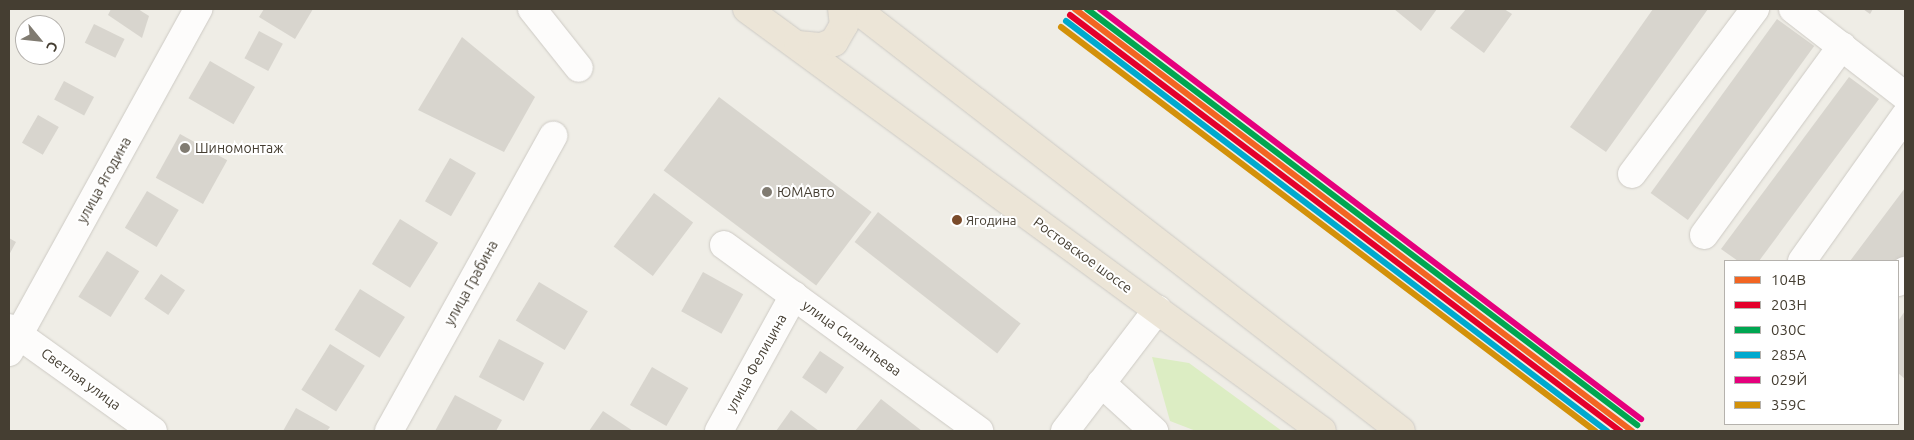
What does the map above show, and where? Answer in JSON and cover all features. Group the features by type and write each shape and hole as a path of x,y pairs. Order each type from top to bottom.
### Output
{"highway":[{"name":"Ростовское шоссе","path":"747,9 1322,431"},
{"path":"798,45 822,47 834,42 844,25 842,9"},
{"path":"856,9 1401,431"}],"street":[{"name":"улица Ягодина","path":"12,338 198,9"},
{"path":"532,9 579,68"},
{"path":"1632,174 1755,9"},
{"path":"1792,9 1905,96"},
{"path":"1704,236 1842,46"},
{"path":"1803,260 1905,116"},
{"name":"улица Грабина","path":"389,431 553,136"},
{"name":"улица Силантьева","path":"724,244 979,431"},
{"name":"улица Фелицина","path":"718,431 794,295"},
{"path":"1065,431 1158,309"},
{"name":"Светлая улица","path":"12,338 153,431"},
{"path":"1101,384 1154,431"}],"green space":[{"path":"1152,357 1189,363 1282,431 1196,431 1170,421"}],"building":[{"path":"111,9 138,9 149,16 142,38 108,15"},
{"path":"264,9 313,9 295,39 259,17"},
{"path":"1394,9 1437,9 1421,31"},
{"path":"1466,9 1504,9 1512,14 1484,53 1450,28"},
{"path":"1653,9 1708,9 1606,152 1570,127"},
{"path":"1863,9 1873,9 1870,14"},
{"path":"1777,19 1814,46 1688,220 1651,193"},
{"path":"94,24 125,39 115,58 85,43"},
{"path":"259,31 283,44 268,71 244,58"},
{"path":"462,37 535,97 504,152 418,110"},
{"path":"210,61 255,87 234,124 188,98"},
{"path":"1849,77 1879,99 1760,260 1737,260 1721,249"},
{"path":"64,81 94,97 84,116 54,100"},
{"name":"ЮМАвто","path":"719,97 872,212 816,285 664,170"},
{"path":"38,115 59,127 43,155 22,143"},
{"path":"180,134 227,160 203,204 156,178"},
{"path":"450,158 476,173 451,216 425,201"},
{"path":"1905,188 1905,254 1899,263 1899,260 1851,260"},
{"path":"147,191 179,210 157,247 125,228"},
{"path":"654,193 693,222 653,276 614,247"},
{"path":"878,212 1021,323 997,353 855,242"},
{"path":"400,219 438,243 410,288 372,264"},
{"path":"9,238 16,242 9,255"},
{"path":"107,251 139,271 111,317 78,297"},
{"path":"703,272 743,294 721,334 681,311"},
{"path":"161,274 185,290 168,315 144,299"},
{"path":"539,282 588,311 565,350 516,321"},
{"path":"360,289 405,317 380,358 335,330"},
{"path":"1905,311 1905,379 1899,374 1899,320"},
{"path":"499,339 544,363 524,401 479,377"},
{"path":"330,344 365,366 336,412 301,390"},
{"path":"820,351 844,367 826,394 802,378"},
{"path":"652,367 688,388 666,426 630,405"},
{"path":"455,395 502,420 496,431 435,431"},
{"path":"881,399 922,431 855,431"},
{"path":"296,408 330,427 327,431 283,431"},
{"path":"791,410 819,431 776,431"},
{"path":"603,411 633,431 589,431"}],"transit line":[{"name":"104В","path":"1075,9 1632,431"},
{"name":"030C","path":"1087,9 1637,425"},
{"name":"029Й","path":"1100,9 1641,419"},
{"name":"203Н","path":"1070,15 1620,431"},
{"name":"285А","path":"1066,21 1607,431"},
{"name":"359С","path":"1061,27 1595,431"}],"place":[{"name":"Шиномонтаж","path":"185,148"},
{"name":"ЮМАвто","path":"767,192"},
{"name":"Ягодина","path":"957,220"}]}
